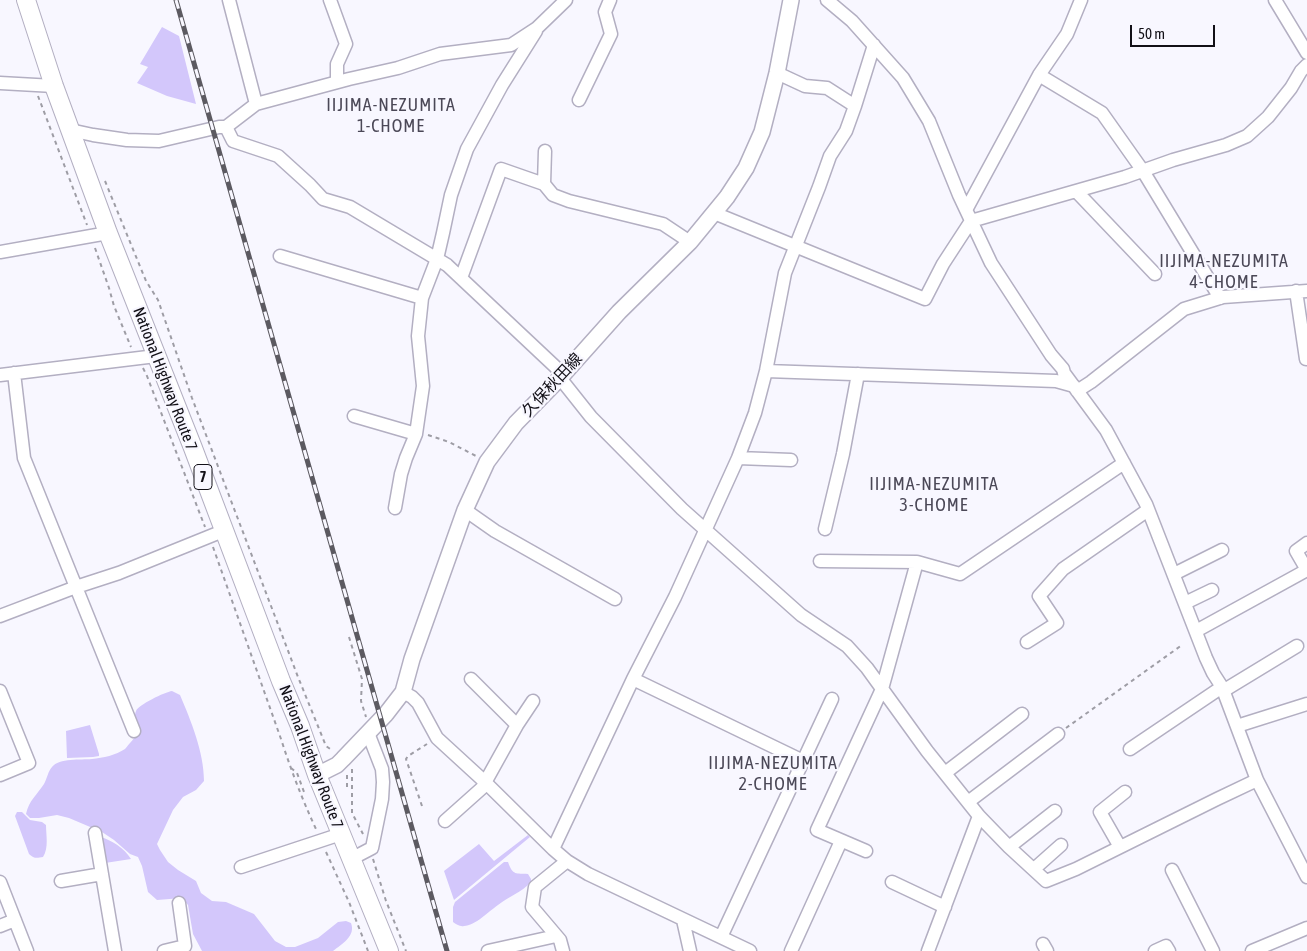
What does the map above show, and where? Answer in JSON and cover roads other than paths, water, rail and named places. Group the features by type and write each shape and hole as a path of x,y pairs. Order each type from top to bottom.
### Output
{"highway":[{"name":"National Highway Route 7","path":"23,1 70,130 100,235 156,356 192,448 216,534 300,726 317,775 389,951"}],"main road":[{"name":"久保秋田線","path":"317,775 336,765 345,763 403,692 412,659 465,510 487,462 516,424 619,312 690,242 727,197 746,168 762,132 777,73 791,0"}],"street":[{"path":"229,0 256,104"},
{"path":"70,130 127,140 159,141 226,127 256,104 398,68 440,54 511,45 537,28 566,0"},
{"path":"579,100 611,34 605,12 610,0"},
{"path":"827,0 852,21 903,78 929,121 991,263 1030,325 1051,355 1063,368 1064,373 1106,430 1148,510 1213,673 1222,689 1237,726 1257,780 1307,876"},
{"path":"714,214 925,299 1039,75 1067,34 1081,0"},
{"path":"1275,0 1307,53"},
{"path":"331,1 346,44 337,64 337,82"},
{"path":"394,508 401,474 416,434 423,386 418,336 422,298 444,233 451,195 467,149 502,85 537,28"},
{"path":"553,849 633,679 675,597 738,458 755,413 766,370 785,273 830,156 846,131 856,106 874,45"},
{"path":"969,215 1076,192 1173,160 1226,145 1246,136 1268,117 1307,64"},
{"path":"777,73 806,86 827,88 856,106"},
{"path":"1039,75 1102,114 1143,171 1220,298"},
{"path":"0,83 54,86"},
{"path":"226,127 233,141 278,156 310,184 323,199 350,207 446,265 461,278 561,376 591,417 682,509 801,615 847,646 867,668 927,750 979,816 1046,881 1076,869 1257,780"},
{"path":"544,184 545,151"},
{"path":"461,278 501,169 544,184 553,195 570,201 663,224 690,242"},
{"path":"1076,192 1155,274"},
{"path":"0,252 100,235"},
{"path":"280,256 422,298"},
{"path":"766,370 1056,381 1075,388 1091,382 1184,309 1223,297 1301,291 1307,358"},
{"path":"0,376 156,356"},
{"path":"14,373 24,458 134,731"},
{"path":"825,529 843,454 858,374"},
{"path":"354,416 416,434"},
{"path":"738,458 792,460"},
{"path":"820,560 917,562 960,574 1124,463"},
{"path":"465,510 495,531 615,599"},
{"path":"1027,642 1057,623 1039,596 1045,589 1064,569 1148,510"},
{"path":"0,616 119,573 216,534"},
{"path":"1196,631 1307,570 1296,551 1307,543"},
{"path":"1174,574 1222,550"},
{"path":"866,851 816,830 882,689 917,562"},
{"path":"1185,603 1212,590"},
{"path":"1130,749 1222,689 1297,646"},
{"path":"471,679 518,726"},
{"path":"633,679 803,761"},
{"path":"0,691 29,763 0,775"},
{"path":"403,692 418,703 437,738 486,782 567,861 588,874 750,951"},
{"path":"721,937 832,700"},
{"path":"446,821 482,788 533,702"},
{"path":"1237,726 1307,704"},
{"path":"945,773 1022,714"},
{"path":"351,860 372,848 382,799 382,769 369,732"},
{"path":"968,802 1058,734"},
{"path":"1120,847 1100,812 1125,792"},
{"path":"1009,847 1055,811"},
{"path":"928,951 979,816"},
{"path":"95,833 115,951"},
{"path":"241,867 341,834"},
{"path":"791,951 841,840"},
{"path":"1034,869 1061,845"},
{"path":"563,951 560,940 532,907 535,887 567,861"},
{"path":"1172,870 1213,951"},
{"path":"61,881 102,874"},
{"path":"0,882 27,951"},
{"path":"892,882 945,907"},
{"path":"164,951 185,946 179,903"},
{"path":"0,926 15,920"},
{"path":"683,920 690,951"},
{"path":"1252,951 1307,928"},
{"path":"488,951 556,936"},
{"path":"1155,951 1166,946 1169,951"}],"railway":[{"path":"176,0 447,951"}],"district":[{"name":"IIJIMA-NEZUMITA 1-CHOME","path":"391,115"},
{"name":"IIJIMA-NEZUMITA 4-CHOME","path":"1224,271"},
{"name":"IIJIMA-NEZUMITA 3-CHOME","path":"934,494"},
{"name":"IIJIMA-NEZUMITA 2-CHOME","path":"773,773"}]}
